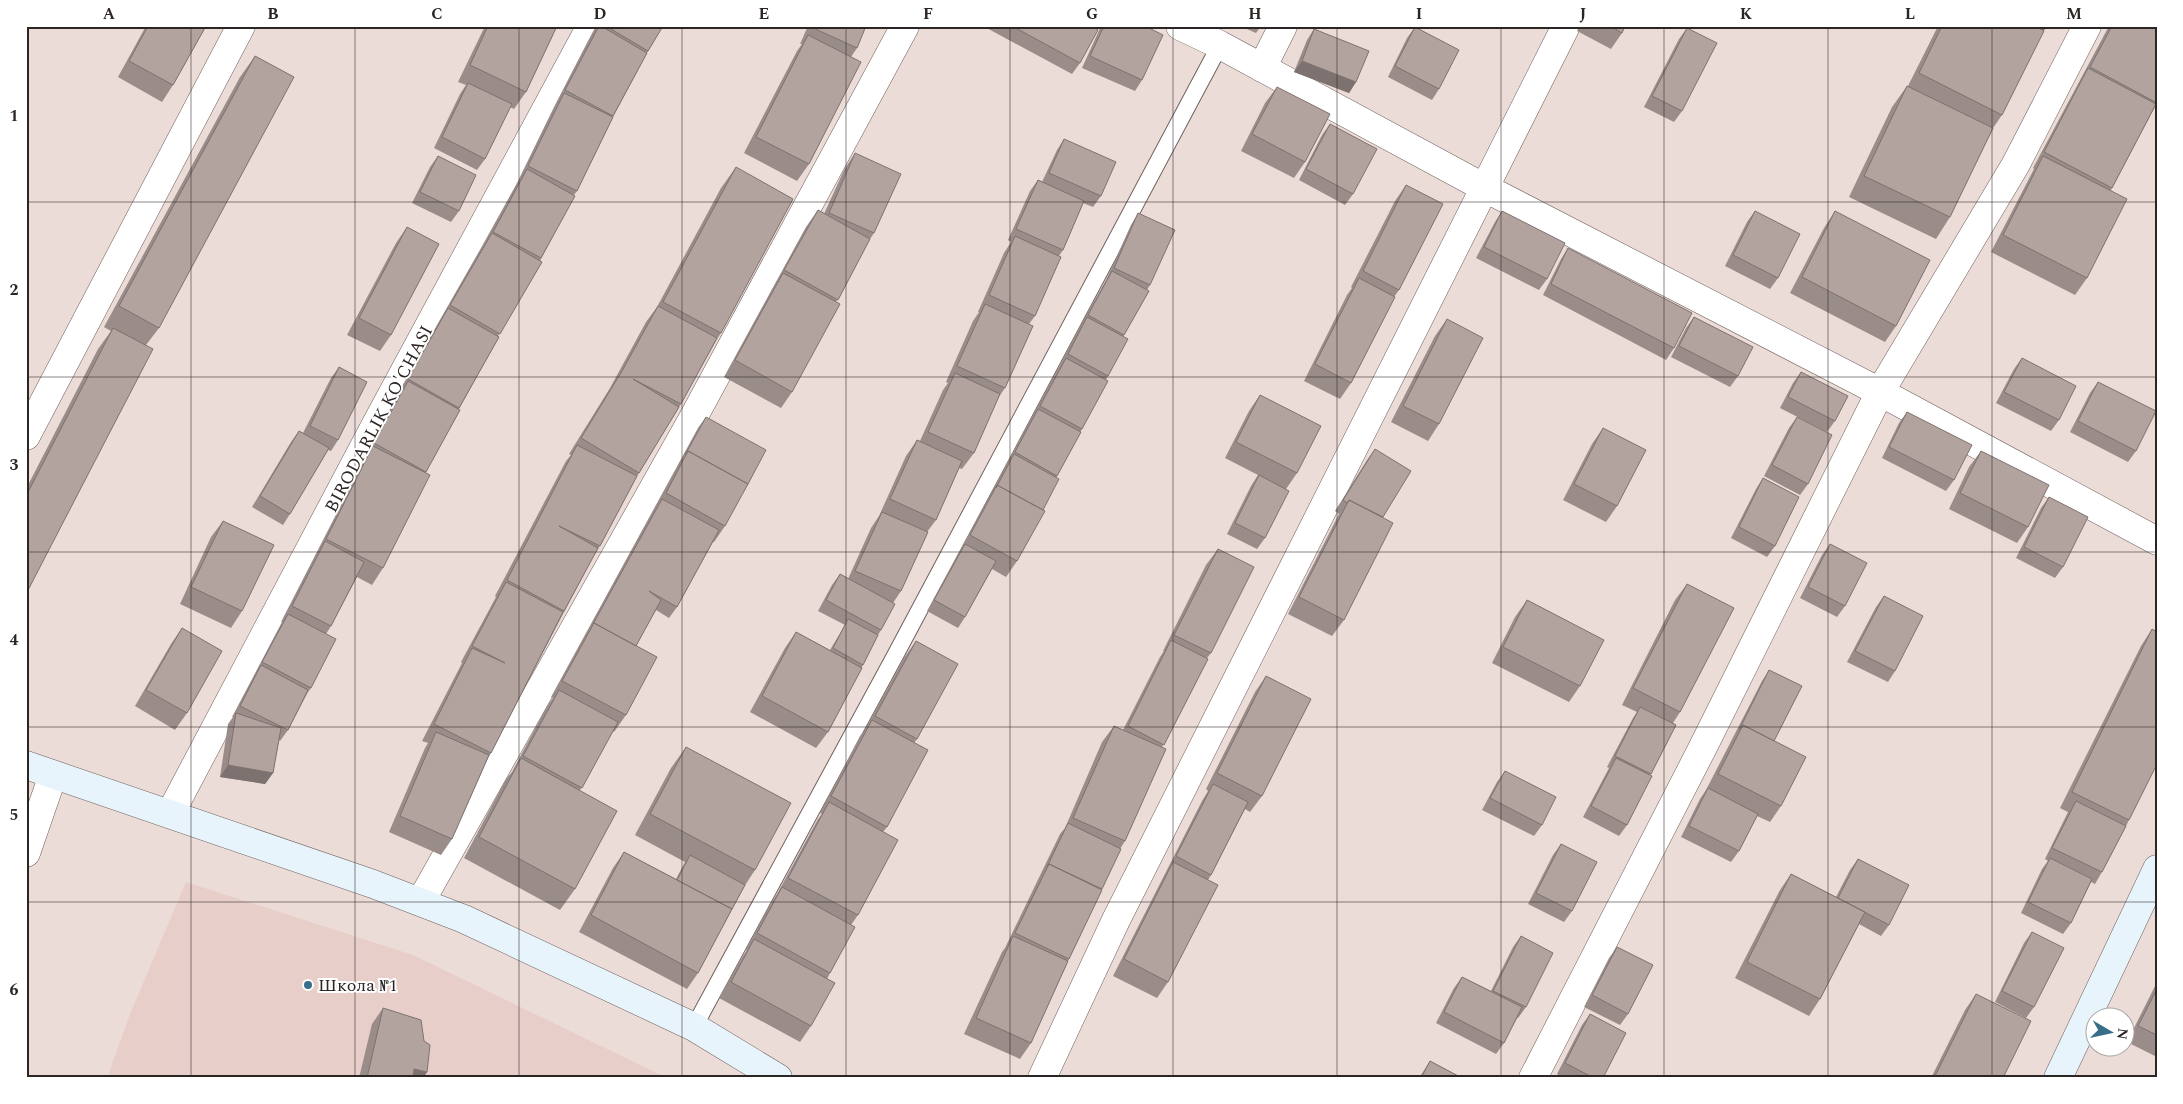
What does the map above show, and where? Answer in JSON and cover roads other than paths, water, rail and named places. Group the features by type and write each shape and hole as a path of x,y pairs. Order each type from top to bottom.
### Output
{"street":[{"path":"26,436 241,26"},
{"name":"BIRODARLIK KO'CHASI","path":"170,814 591,26"},
{"path":"422,901 688,428 905,26"},
{"path":"1180,26 1220,45 1485,188 1880,392 2157,541"},
{"path":"1262,68 1283,26"},
{"path":"1042,1078 1116,920 1566,26"},
{"path":"1533,1078 1702,749 1880,392 2016,164 2087,26"},
{"path":"26,765 422,901 694,1027 778,1078"},
{"path":"26,853 53,775"},
{"path":"2058,1078 2157,869"}],"lane":[{"path":"694,1027 907,634 1220,45"}],"place":[{"name":"Школа №1","path":"308,985"}]}
